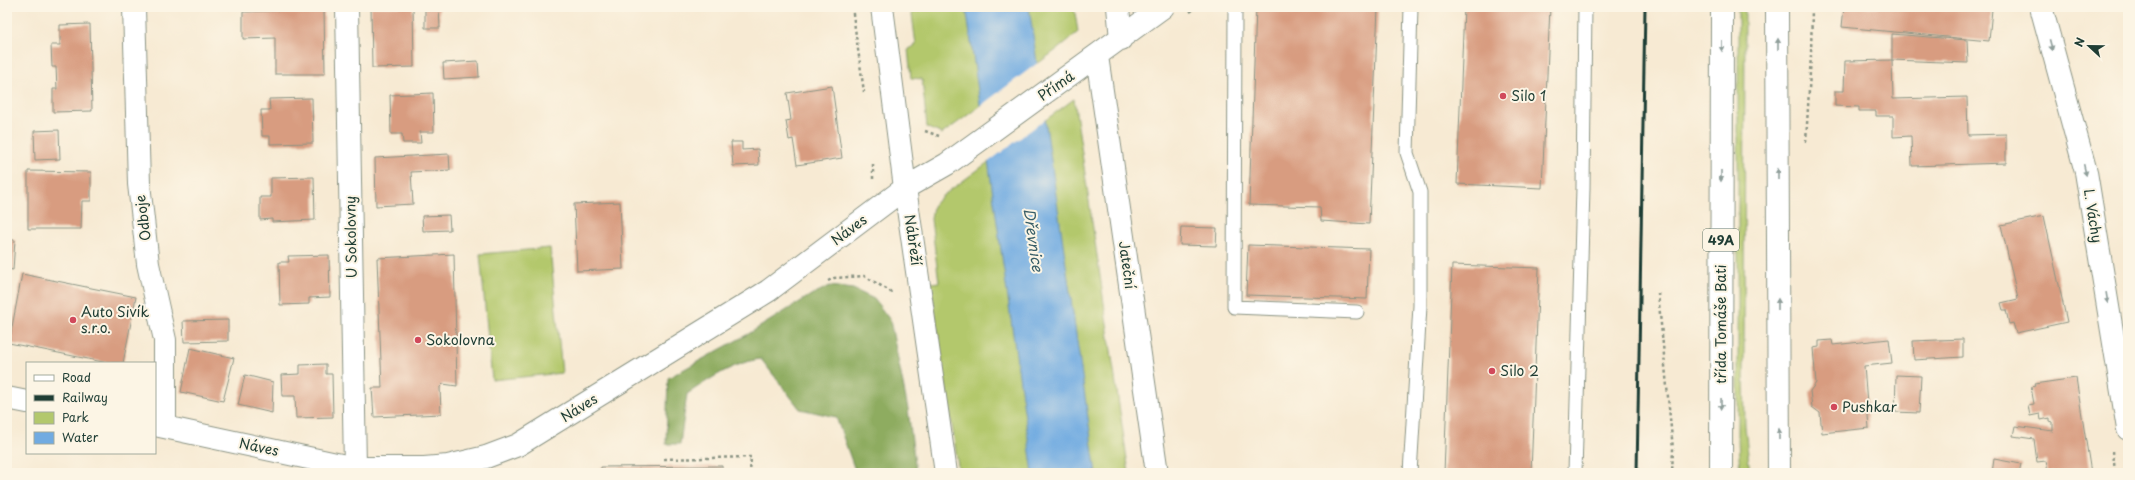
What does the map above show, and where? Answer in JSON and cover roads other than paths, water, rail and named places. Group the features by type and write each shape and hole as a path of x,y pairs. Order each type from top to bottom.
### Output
{"street":[{"name":"Odboje","path":"134,7 139,184 148,264 165,340 160,426"},
{"name":"U Sokolovny","path":"347,7 355,468"},
{"name":"Nábřeží","path":"882,7 905,188 946,473"},
{"path":"1118,7 1121,39"},
{"name":"Přímá","path":"947,164 1163,7"},
{"name":"třída Tomáše Bati","path":"1721,473 1722,7"},
{"path":"1778,7 1779,473"},
{"name":"L. Váchy","path":"2041,7 2086,172 2128,429"},
{"name":"Jateční","path":"1097,56 1157,473"},
{"name":"Náves","path":"160,426 355,468 424,468 448,466 486,457 518,445 768,291 905,188 947,164"},
{"path":"7,398 26,402"}],"lane":[{"path":"1235,7 1234,308 1357,312"},
{"path":"1410,473 1420,306 1420,192 1407,153 1411,7"},
{"path":"1575,473 1583,188 1585,7"}],"water":[{"name":"Dřevnice","path":"966,7 1029,7 1096,473 1033,473"}],"railway":[{"path":"1637,473 1645,7"}],"place":[{"name":"Silo 1","path":"1503,96"},
{"name":"Auto Sivík s.r.o.","path":"73,320"},
{"name":"Sokolovna","path":"418,340"},
{"name":"Silo 2","path":"1492,371"},
{"name":"Pushkar","path":"1834,407"}]}
